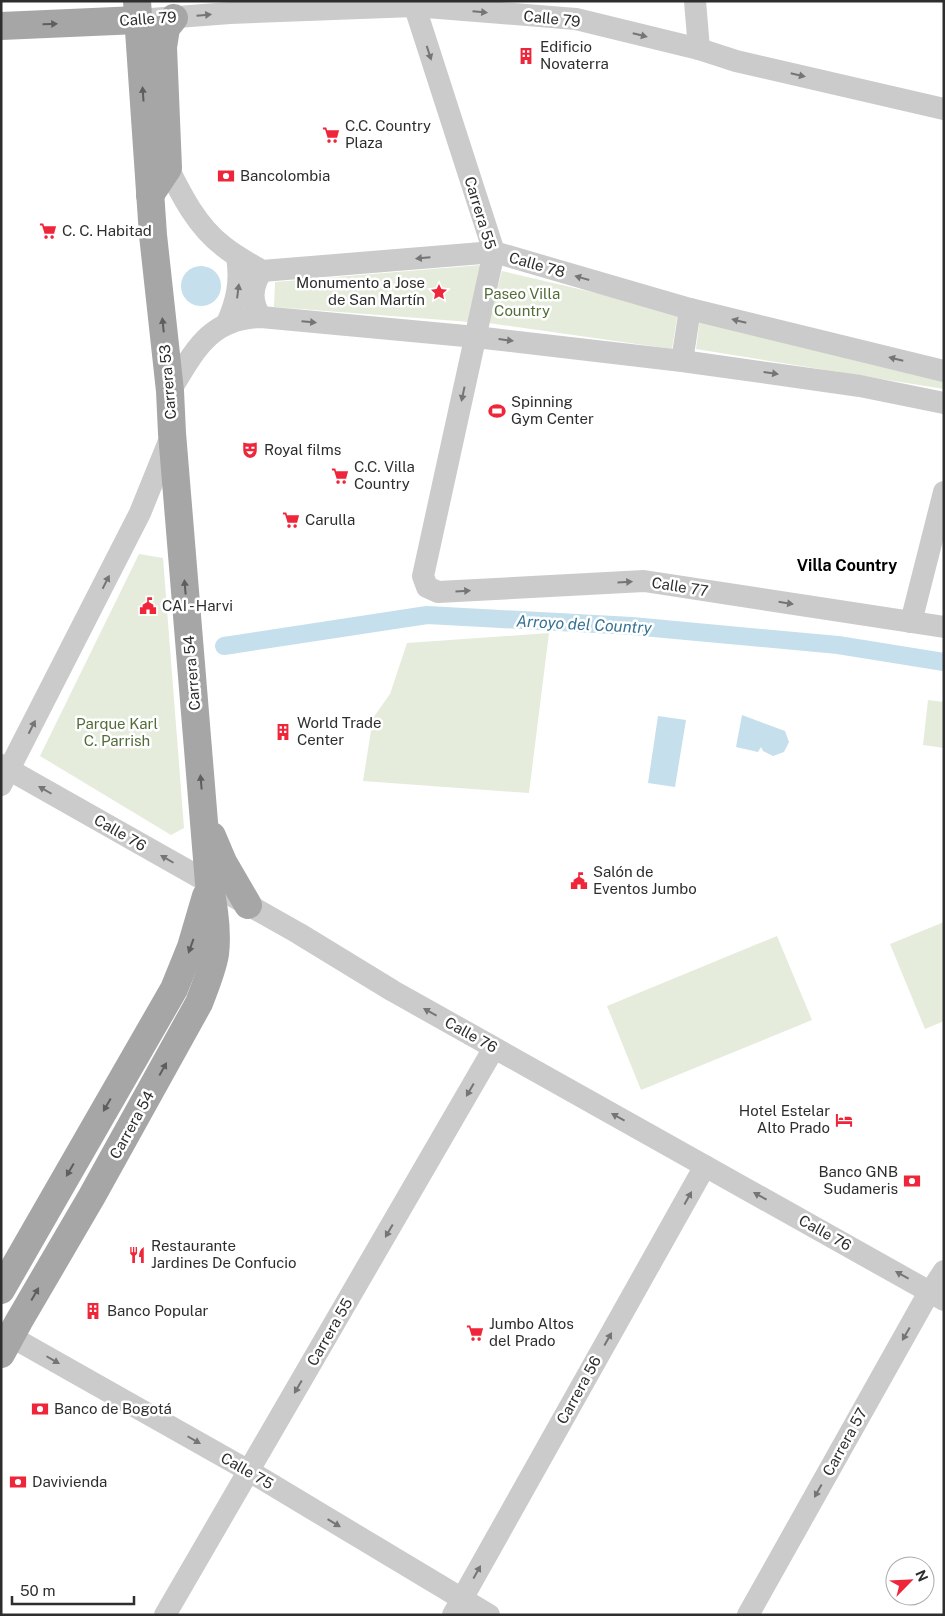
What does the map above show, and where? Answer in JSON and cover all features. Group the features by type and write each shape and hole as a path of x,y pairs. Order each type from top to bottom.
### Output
{"main road":[{"name":"Calle 79","path":"1,26 137,11"},
{"name":"Carrera 53","path":"137,11 150,195 170,390 172,433"},
{"path":"150,195 168,168 163,46 166,28 174,18"},
{"path":"146,135 168,168"},
{"name":"Carrera 54","path":"4,1340 122,1142 200,1003 211,970 216,937 214,909 204,816 172,433"},
{"path":"204,816 223,862 248,905"},
{"name":"Carrera 54","path":"1,1290 174,989 191,947 210,883"},
{"path":"94,1128 122,1142"}],"street":[{"path":"695,1 698,50"},
{"name":"Calle 79","path":"137,11 174,18 230,13 413,4 576,20 736,61 944,110"},
{"name":"Carrera 55","path":"413,4 494,252 423,576"},
{"path":"168,168 184,200 204,228 221,245 237,257 262,271 256,280 253,290 253,300 260,317"},
{"name":"Calle 78","path":"262,271 494,252 690,309 944,371"},
{"path":"226,323 237,297 239,270 237,257"},
{"path":"682,361 690,309"},
{"path":"170,390 194,352 209,336 226,323 245,317 260,317 476,337 682,361 860,386 944,403"},
{"name":"Carrera 53","path":"4,773 140,513 172,433"},
{"path":"911,622 944,492"},
{"name":"Calle 77","path":"423,576 427,587 438,592 644,581 944,628"},
{"name":"Calle 76","path":"4,773 210,883 313,942 393,991 937,1296"},
{"name":"Carrera 55","path":"165,1615 494,1048"},
{"name":"Carrera 56","path":"457,1607 705,1166"},
{"name":"Carrera 57","path":"748,1615 937,1296 944,1271"},
{"name":"Calle 75","path":"4,1340 249,1472 457,1607 489,1615"}],"green space":[{"name":"Paseo Villa Country","path":"481,265 470,322 274,307 275,282"},
{"name":"Paseo Villa Country","path":"502,271 678,312 672,349 488,323"},
{"path":"700,318 944,375 944,389 696,349"},
{"name":"Parque Karl C. Parrish","path":"139,554 163,558 184,828 171,835 40,756"},
{"path":"549,633 529,793 363,781 373,718 390,694 407,643"},
{"path":"928,700 944,702 944,748 923,745"},
{"path":"944,922 944,1021 925,1029 890,944"},
{"path":"777,936 812,1020 641,1090 607,1006"}],"water":[{"path":"205,266 212,269 218,275 221,286 220,294 212,303 205,306 197,306 190,303 182,294 181,282 184,275 193,267"},
{"path":"742,715 785,731 789,742 784,752 773,756 763,751 761,747 758,752 736,747"},
{"path":"658,716 686,720 675,787 648,783"}],"waterway":[{"name":"Arroyo del Country","path":"224,646 427,615 632,626 838,645 944,662"}],"place":[{"name":"Edificio Novaterra","path":"526,56"},
{"name":"C.C. Country Plaza","path":"331,135"},
{"name":"Bancolombia","path":"226,176"},
{"name":"C. C. Habitad","path":"48,231"},
{"name":"Monumento a Jose de San Martín","path":"439,292"},
{"name":"Spinning Gym Center","path":"497,411"},
{"name":"Royal films","path":"250,450"},
{"name":"C.C. Villa Country","path":"340,476"},
{"name":"Carulla","path":"291,520"},
{"name":"CAI - Harvi","path":"148,606"},
{"name":"World Trade Center","path":"283,732"},
{"name":"Salón de Eventos Jumbo","path":"579,881"},
{"name":"Hotel Estelar Alto Prado","path":"844,1120"},
{"name":"Banco GNB Sudameris","path":"912,1181"},
{"name":"Restaurante Jardines De Confucio","path":"137,1255"},
{"name":"Banco Popular","path":"93,1311"},
{"name":"Jumbo Altos del Prado","path":"475,1333"},
{"name":"Banco de Bogotá","path":"40,1409"},
{"name":"Davivienda","path":"18,1482"}],"district":[{"name":"Villa Country","path":"847,565"}]}
